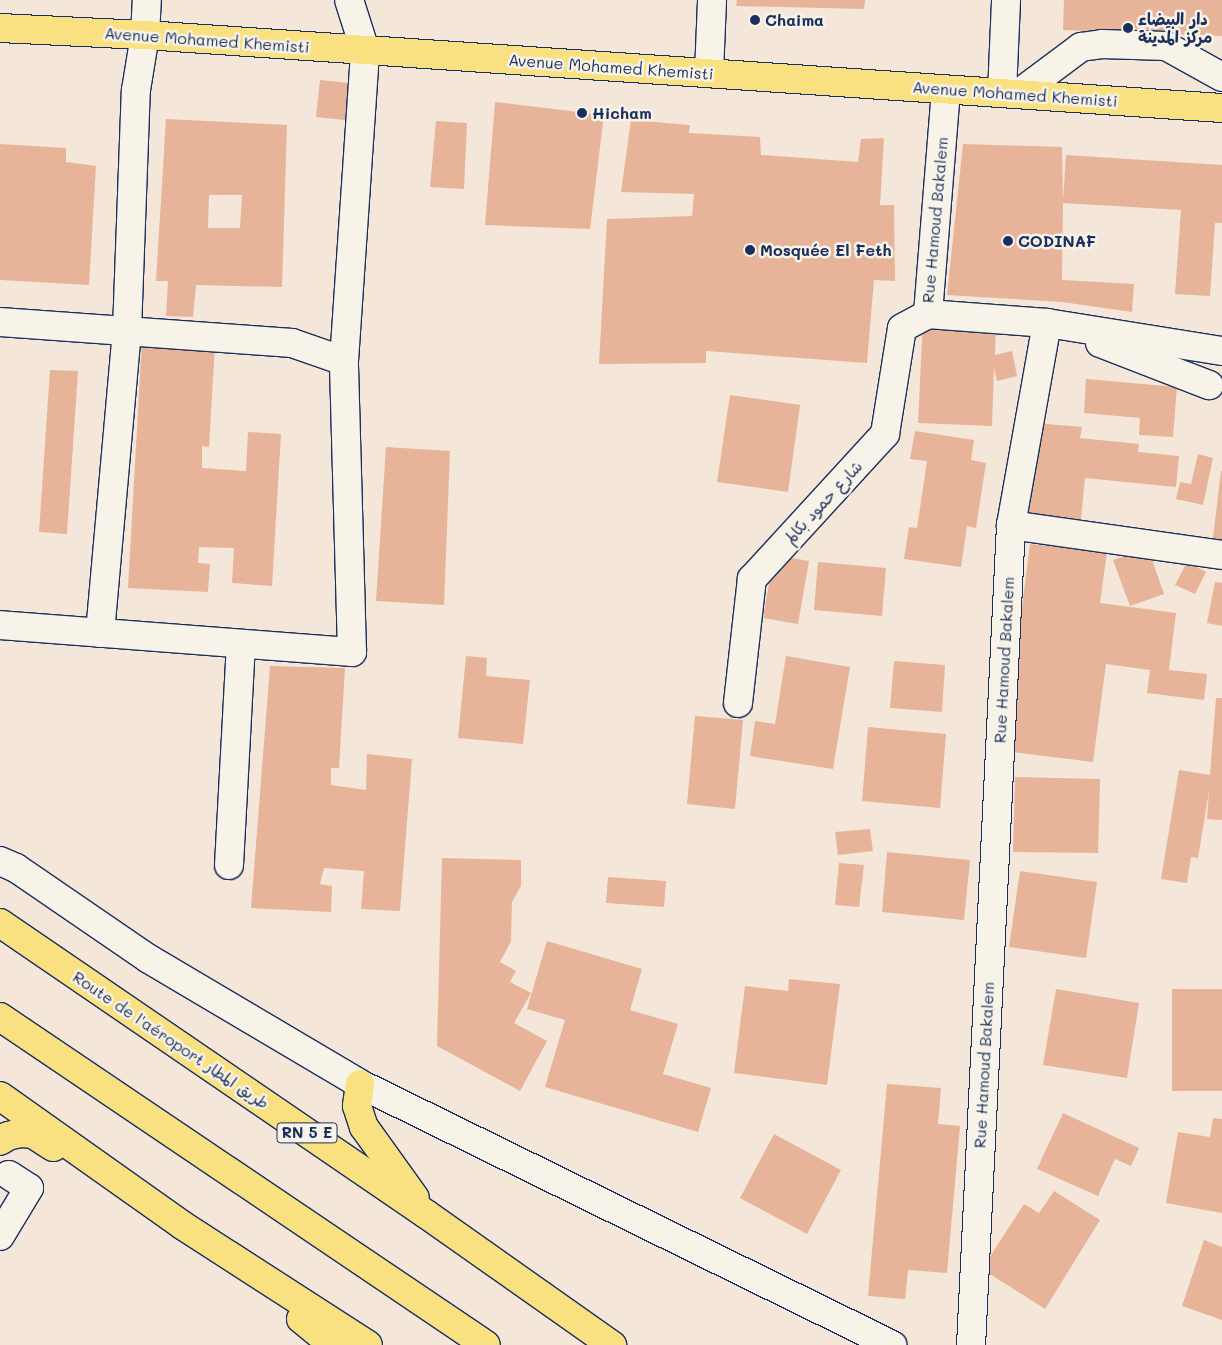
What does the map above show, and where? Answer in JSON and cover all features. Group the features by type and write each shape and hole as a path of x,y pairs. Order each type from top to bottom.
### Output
{"main road":[{"name":"Avenue Mohamed Khemisti","path":"0,28 145,35 1222,108"},
{"name":"Route de l'aéroport طريق المطار","path":"0,923 426,1214 612,1345"},
{"path":"0,1017 486,1345"},
{"path":"360,1084 357,1106 364,1127 426,1214"},
{"path":"0,1096 182,1225 368,1345"},
{"path":"0,1142 8,1136 20,1133 33,1134 152,1216 182,1225"},
{"path":"274,1285 296,1315 333,1345"}],"street":[{"path":"100,633 127,331 136,90 145,35 147,0"},
{"path":"0,625 352,652 344,361 365,50 349,0"},
{"path":"709,73 712,0"},
{"path":"1006,0 1010,94"},
{"path":"1010,94 1082,47 1102,44 1166,46 1222,77"},
{"name":"Rue Hamoud Bakalem","path":"946,90 928,314 1047,323 1010,525 971,1345"},
{"name":"شارع حمود بكالم","path":"738,703 752,579 885,434 902,328 928,314"},
{"path":"0,322 292,343 344,361"},
{"path":"1047,323 1222,351"},
{"path":"1047,323 1209,385"},
{"path":"1010,525 1222,555"},
{"path":"229,865 241,644"},
{"path":"0,861 16,868 149,959 360,1084 892,1345"},
{"path":"0,1236 19,1182"}],"building":[{"path":"737,0 865,0 864,9 736,6"},
{"path":"1064,0 1222,0 1222,36 1063,30"},
{"path":"320,80 358,84 354,121 316,117"},
{"path":"495,102 604,115 590,229 485,225"},
{"path":"166,119 287,125 282,287 196,285 193,317 166,316 168,281 156,281","holes":["209,195 242,195 240,228 208,228"]},
{"name":"Mosquée El Feth","path":"631,120 690,125 689,133 760,137 761,155 858,162 861,139 884,138 880,205 894,205 895,281 874,280 867,363 706,351 706,363 599,364 607,219 692,216 694,194 621,192"},
{"path":"436,121 467,123 464,189 430,187"},
{"path":"0,144 66,148 66,162 96,166 89,285 0,280"},
{"name":"CODINAF","path":"963,144 1062,147 1063,200 1066,155 1222,165 1222,223 1215,223 1210,296 1175,294 1181,210 1063,203 1062,280 1134,284 1132,312 1062,302 947,295"},
{"path":"923,319 996,322 995,355 1012,351 1017,376 997,381 994,368 992,426 918,423"},
{"path":"142,340 215,344 209,447 202,446 202,468 246,471 248,432 281,434 272,586 232,583 234,548 199,547 198,563 210,564 208,592 128,588"},
{"path":"50,370 78,371 67,534 39,532"},
{"path":"1086,379 1177,387 1173,437 1139,435 1140,418 1084,413"},
{"path":"730,395 800,405 788,492 717,482"},
{"path":"1035,423 1082,427 1080,438 1139,444 1138,452 1179,456 1176,487 1085,478 1080,529 1025,523"},
{"path":"915,431 974,440 971,460 986,463 976,528 967,526 961,567 904,559 909,527 917,528 927,461 910,459"},
{"path":"386,447 450,451 444,605 376,601"},
{"path":"1198,454 1213,458 1203,505 1176,499 1180,482 1191,484"},
{"path":"1222,471 1222,547 1212,546"},
{"path":"1030,544 1107,552 1100,603 1176,613 1169,670 1207,674 1204,700 1147,693 1150,670 1106,664 1093,762 1004,751"},
{"path":"1148,548 1164,594 1130,606 1113,560"},
{"path":"774,555 809,561 798,624 763,618"},
{"path":"818,562 886,568 882,616 814,610"},
{"path":"1187,562 1206,572 1195,594 1175,585"},
{"path":"1215,582 1222,583 1222,626 1207,623"},
{"path":"466,656 487,658 486,676 530,680 523,744 458,738"},
{"path":"786,656 850,667 833,769 750,756 755,721 775,724"},
{"path":"894,661 945,665 942,712 890,708"},
{"path":"270,666 345,668 339,768 331,768 331,785 366,790 367,754 412,759 400,911 361,909 364,871 324,868 320,884 332,886 331,912 251,908"},
{"path":"1216,698 1222,698 1222,820 1207,819 1209,791 1198,858 1191,857 1187,883 1161,879 1179,770 1210,775"},
{"path":"695,716 743,720 735,809 687,804"},
{"path":"868,727 946,734 940,808 862,801"},
{"path":"1015,777 1100,779 1098,853 1013,852"},
{"path":"870,829 873,851 838,855 835,832"},
{"path":"887,852 970,860 964,920 882,912"},
{"path":"442,858 521,860 521,886 512,902 511,941 500,962 516,971 510,982 531,993 514,1023 547,1041 520,1091 437,1046"},
{"path":"839,863 864,865 859,907 835,905"},
{"path":"1020,871 1097,882 1086,958 1009,947"},
{"path":"608,877 666,881 664,907 606,903"},
{"path":"547,941 642,969 630,1010 678,1024 663,1074 711,1088 698,1132 545,1087 565,1020 527,1009"},
{"path":"789,979 840,984 827,1085 734,1073 745,986 788,991"},
{"path":"1056,989 1139,1003 1127,1078 1043,1065"},
{"path":"1172,989 1222,989 1222,1091 1172,1091"},
{"path":"887,1084 941,1088 938,1124 960,1126 947,1273 908,1270 905,1299 868,1296"},
{"path":"1063,1113 1139,1148 1131,1166 1115,1159 1098,1196 1037,1169"},
{"path":"1213,1118 1222,1119 1222,1213 1166,1203 1178,1132 1210,1137"},
{"path":"774,1134 841,1170 807,1234 740,1198"},
{"path":"1054,1191 1100,1220 1045,1309 982,1269 1024,1204 1039,1213"},
{"path":"1204,1240 1222,1247 1222,1320 1182,1306"}],"place":[{"name":"Chaima","path":"755,20"},
{"name":"دار البيضاء مركز المدينة","path":"1128,28"},
{"name":"Hicham","path":"582,113"},
{"name":"CODINAF","path":"1008,241"},
{"name":"Mosquée El Feth","path":"750,250"}]}
